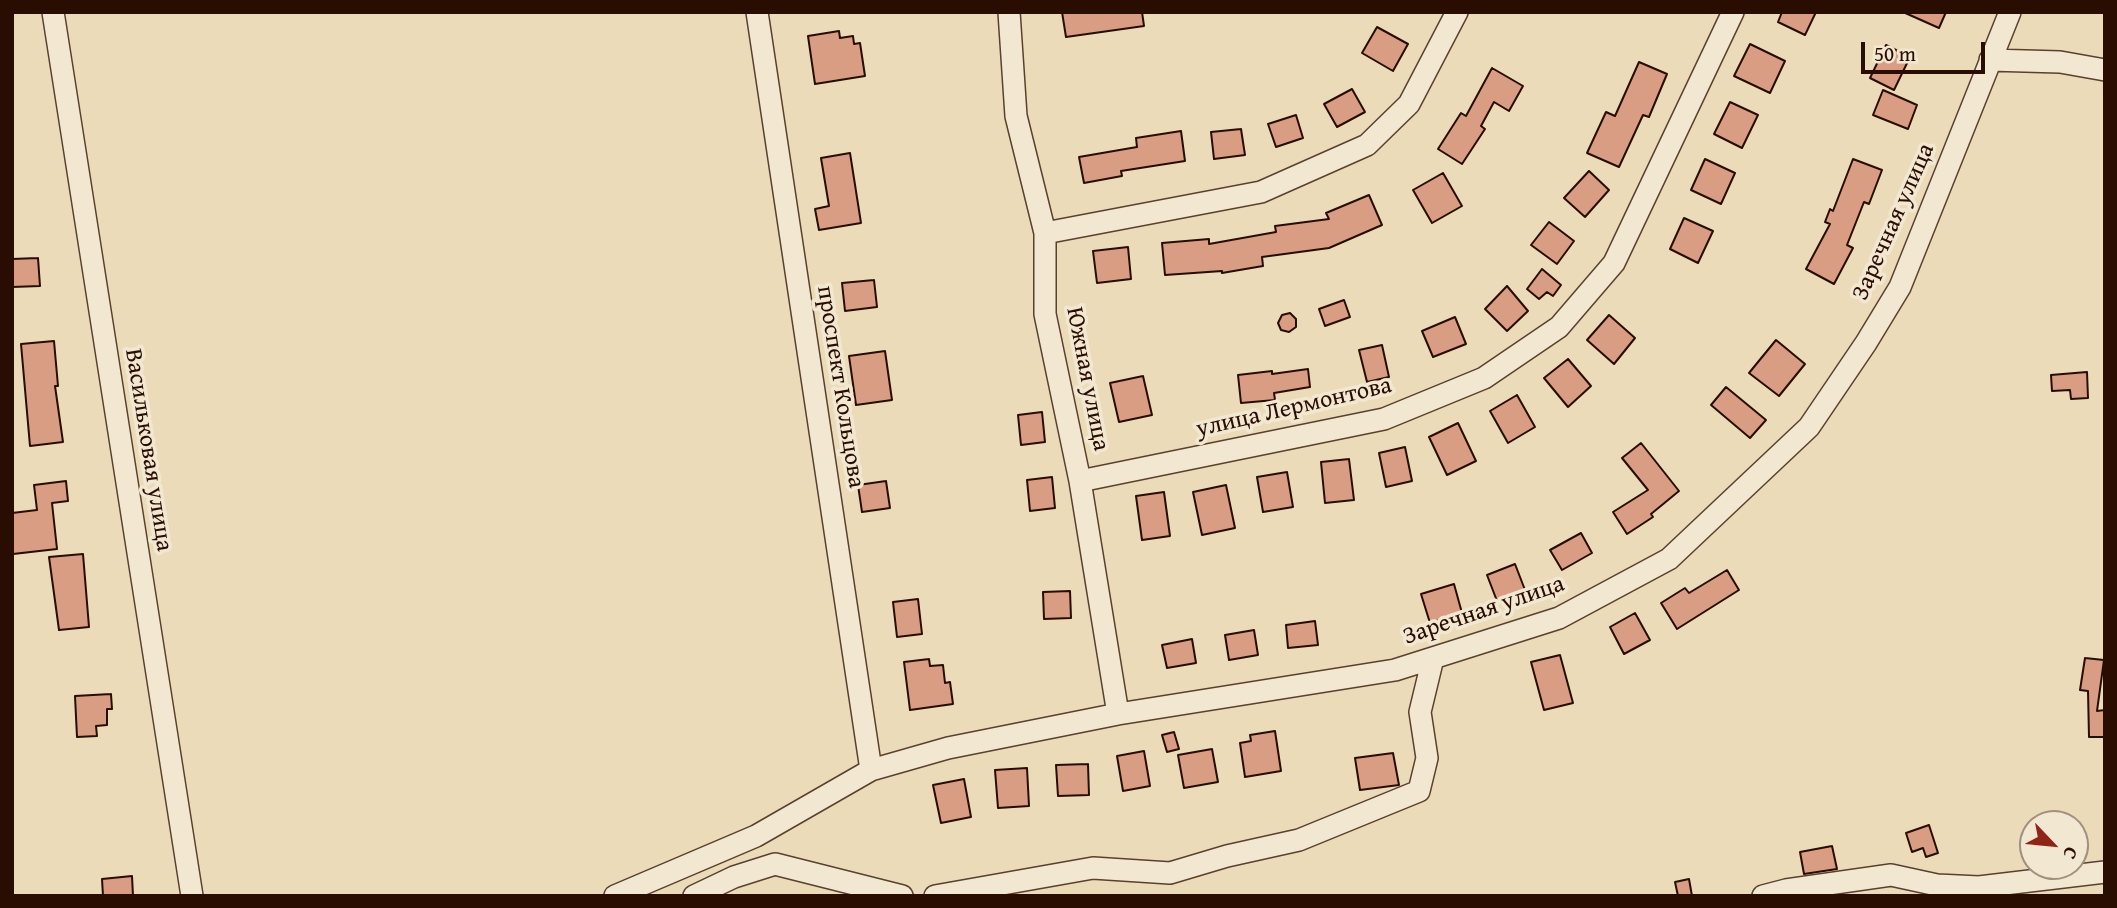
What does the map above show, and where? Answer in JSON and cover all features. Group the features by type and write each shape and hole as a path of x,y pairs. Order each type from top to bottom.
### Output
{"street":[{"name":"Васильковая улица","path":"53,12 192,896"},
{"name":"проспект Кольцова","path":"757,12 871,771"},
{"name":"Южная улица","path":"1009,12 1016,116 1045,233 1045,314 1080,481 1118,714"},
{"path":"1045,233 1261,192 1367,145 1409,104 1457,12"},
{"name":"улица Лермонтова","path":"1080,481 1384,419 1483,378 1559,327 1614,263 1733,12"},
{"name":"Заречная улица","path":"615,896 756,836 871,771 948,748 1118,714 1395,670 1559,618 1669,559 1809,427 1866,343 1900,287 2010,12"},
{"path":"1990,60 2060,62 2105,70"},
{"path":"935,896 1093,868 1170,873 1227,856 1299,840 1419,791 1427,758 1420,712 1433,658"},
{"path":"694,896 734,877 775,864 902,896"},
{"path":"1763,896 1786,890 1891,875 1937,885 1979,887 2105,872"}],"building":[{"path":"1062,12 1142,12 1144,26 1066,37"},
{"path":"1782,12 1816,12 1805,35 1778,22"},
{"path":"1903,12 1946,12 1939,28"},
{"path":"1377,27 1408,44 1393,71 1362,53"},
{"path":"839,31 840,38 853,36 854,44 860,43 865,76 815,84 808,36"},
{"path":"1750,44 1785,61 1770,93 1734,76"},
{"path":"1886,45 1910,57 1894,90 1870,78"},
{"path":"1639,62 1667,74 1649,117 1643,115 1619,167 1587,153 1606,112 1615,116"},
{"path":"1492,68 1523,86 1509,111 1494,102 1481,126 1485,129 1462,164 1438,149 1461,113 1466,116"},
{"path":"1352,89 1365,112 1337,127 1324,104"},
{"path":"1883,90 1917,105 1908,129 1873,115"},
{"path":"1730,102 1758,115 1742,148 1714,134"},
{"path":"1296,115 1303,138 1276,147 1268,124"},
{"path":"1241,129 1245,155 1214,159 1211,132"},
{"path":"1181,131 1185,161 1121,171 1122,176 1084,183 1079,157 1137,147 1136,138"},
{"path":"850,153 861,223 819,230 815,209 829,206 821,158"},
{"path":"1705,159 1735,173 1721,204 1691,190"},
{"path":"1853,159 1882,170 1869,204 1864,202 1847,245 1853,248 1834,284 1806,269 1830,224 1825,222 1830,209 1833,211"},
{"path":"1589,171 1609,190 1585,217 1564,198"},
{"path":"1443,173 1462,206 1432,223 1413,190"},
{"path":"1369,195 1382,225 1329,248 1262,257 1263,266 1222,273 1165,275 1162,243 1209,239 1209,244 1276,232 1275,226 1329,219 1326,213"},
{"path":"1684,218 1713,231 1698,263 1670,249"},
{"path":"1549,222 1574,241 1557,264 1531,245"},
{"path":"1128,247 1131,279 1097,283 1093,251"},
{"path":"38,258 40,286 12,287 12,259"},
{"path":"1542,269 1561,285 1553,296 1547,292 1539,299 1527,289"},
{"path":"874,280 877,307 845,311 842,283"},
{"path":"1507,286 1528,311 1507,331 1485,309"},
{"path":"1344,300 1350,317 1325,326 1319,309"},
{"path":"1290,313 1296,319 1296,327 1289,332 1281,330 1278,323 1282,315"},
{"path":"1609,315 1635,338 1614,364 1587,340"},
{"path":"1455,317 1466,344 1433,357 1422,331"},
{"path":"1776,340 1805,364 1779,396 1749,373"},
{"path":"54,341 58,386 55,386 63,442 30,446 21,344"},
{"path":"1382,345 1389,377 1367,382 1359,350"},
{"path":"885,351 892,400 856,405 849,356"},
{"path":"1568,359 1591,386 1568,407 1544,378"},
{"path":"1308,369 1310,387 1274,393 1275,400 1241,403 1238,375"},
{"path":"2087,372 2088,398 2071,399 2070,390 2052,391 2051,375"},
{"path":"1143,376 1152,415 1119,422 1110,383"},
{"path":"1726,387 1766,420 1750,438 1711,405"},
{"path":"1517,395 1535,427 1508,443 1490,411"},
{"path":"1042,412 1045,442 1021,445 1018,415"},
{"path":"1458,423 1476,461 1447,475 1429,437"},
{"path":"1641,443 1679,491 1651,514 1653,517 1627,534 1613,512 1648,490 1622,458"},
{"path":"1405,447 1412,481 1386,487 1379,453"},
{"path":"1349,459 1354,500 1325,503 1321,462"},
{"path":"1287,472 1293,507 1263,512 1257,477"},
{"path":"1052,477 1055,508 1030,511 1027,480"},
{"path":"66,481 68,501 52,503 57,549 13,554 12,513 37,510 34,485"},
{"path":"886,481 890,508 862,512 858,485"},
{"path":"1226,485 1235,528 1202,535 1193,492"},
{"path":"1164,492 1170,536 1142,540 1136,496"},
{"path":"1581,533 1592,553 1562,570 1550,550"},
{"path":"83,554 89,627 59,630 49,557"},
{"path":"1515,564 1525,590 1497,601 1487,575"},
{"path":"1727,570 1739,590 1677,629 1661,603 1685,588 1689,593"},
{"path":"1454,584 1462,613 1430,623 1421,594"},
{"path":"1070,591 1071,618 1044,619 1043,592"},
{"path":"918,599 922,634 897,637 893,602"},
{"path":"1635,613 1650,640 1624,654 1610,627"},
{"path":"1315,621 1318,645 1288,648 1286,625"},
{"path":"1254,630 1258,655 1229,660 1225,635"},
{"path":"1192,639 1196,663 1167,668 1162,645"},
{"path":"1560,655 1573,703 1544,710 1531,662"},
{"path":"2085,658 2104,660 2097,711 2105,710 2105,737 2089,737 2088,691 2080,690"},
{"path":"929,659 930,666 943,665 945,683 950,682 953,704 910,710 904,662"},
{"path":"111,694 112,709 107,709 107,725 96,726 97,736 77,737 75,696"},
{"path":"1275,731 1281,771 1245,777 1240,743 1251,741 1250,735"},
{"path":"1174,732 1179,749 1167,752 1162,735"},
{"path":"1212,749 1218,782 1184,788 1178,755"},
{"path":"1144,751 1150,786 1123,791 1117,756"},
{"path":"1393,753 1399,785 1360,790 1355,758"},
{"path":"1088,764 1089,795 1058,796 1056,765"},
{"path":"1027,768 1029,806 998,808 995,770"},
{"path":"964,779 971,817 941,823 933,785"},
{"path":"1929,825 1938,853 1926,857 1923,848 1912,852 1906,833"},
{"path":"1832,846 1837,869 1804,874 1800,852"},
{"path":"132,876 133,896 103,896 102,879"},
{"path":"1689,879 1692,896 1678,896 1675,882"}]}
